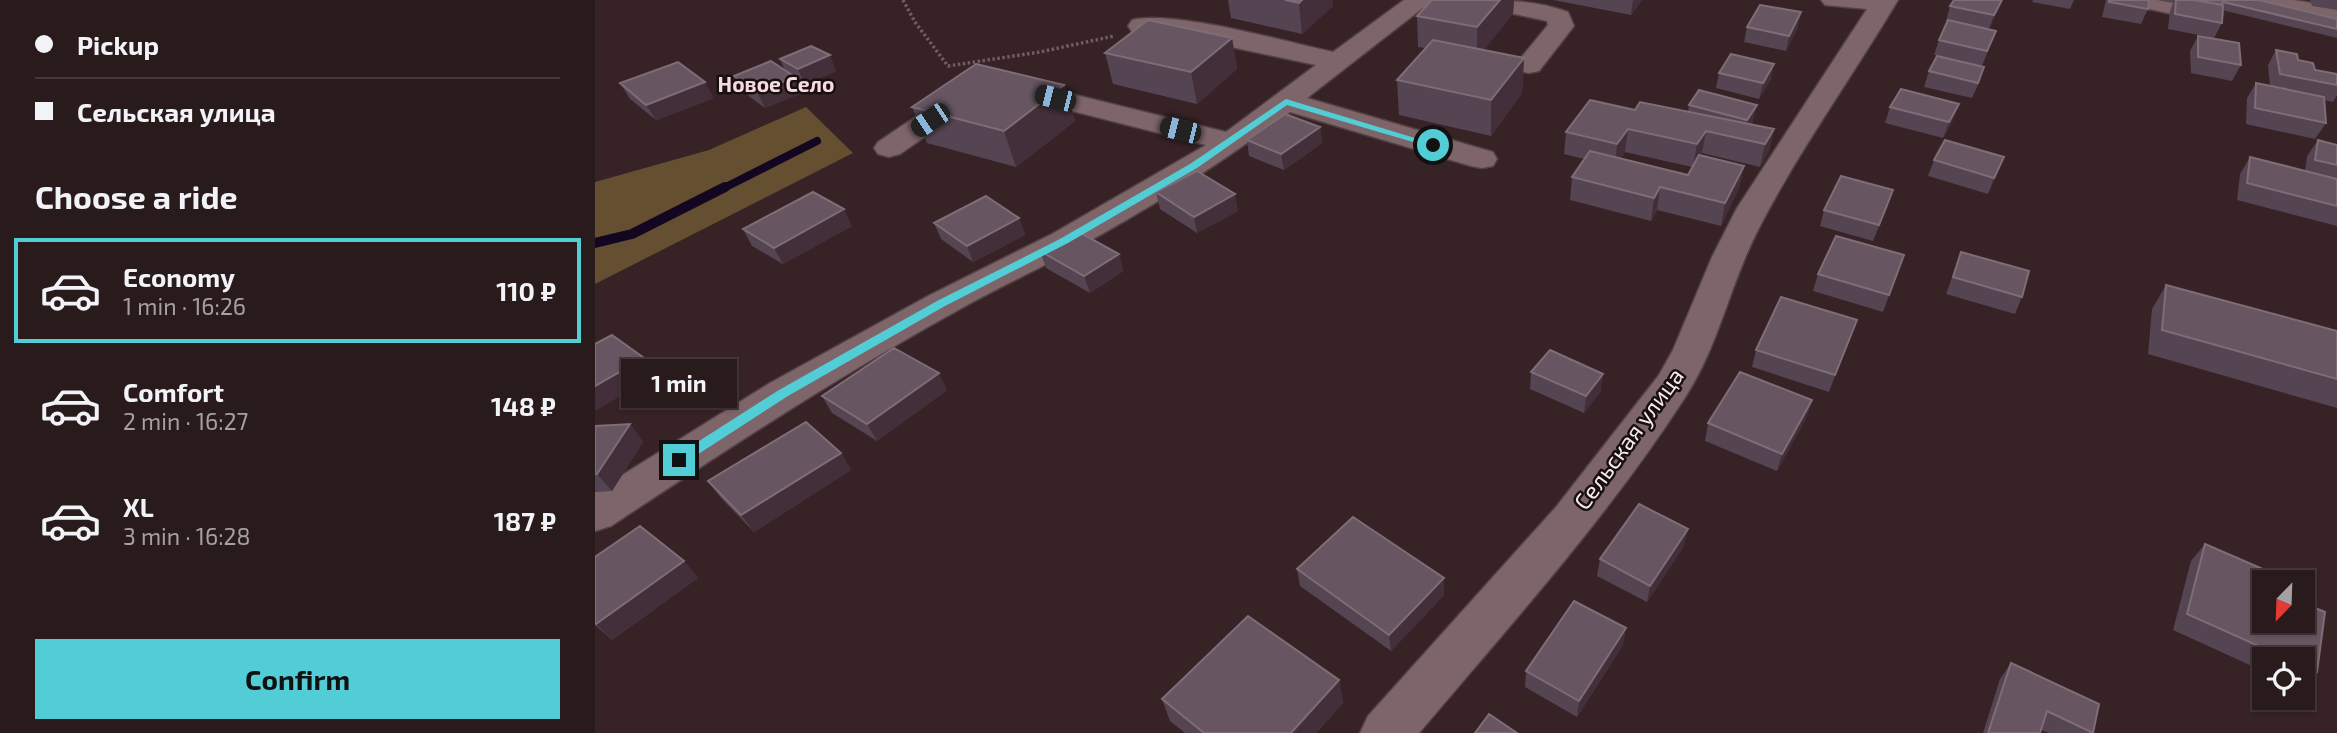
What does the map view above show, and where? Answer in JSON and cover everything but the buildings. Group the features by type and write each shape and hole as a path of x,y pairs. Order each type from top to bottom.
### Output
{"street":[{"path":"1141,26 1164,0"},
{"path":"595,514 783,393 941,304 1064,241 1231,142 1420,0"},
{"path":"1481,0 1547,12 1559,17 1562,26 1529,65"},
{"name":"Сельская улица","path":"1834,0 1884,1"},
{"path":"2139,0 2210,14"},
{"path":"2250,0 2337,15"},
{"name":"Сельская улица","path":"1386,733 1567,526 1674,383 1704,325 1737,239 1797,133 1851,55 1884,1"},
{"path":"1141,26 1184,29 1337,61"},
{"path":"889,148 970,93 991,86 1005,86 1231,142"},
{"path":"1286,102 1482,159"}],"path":[{"path":"903,0 915,22 948,65 1040,52 1105,39 1141,26"}],"shaded area":[{"path":"806,107 853,153 595,284 595,182 709,150"}],"waterway":[{"path":"722,189 817,141"},
{"path":"595,243 632,234 725,187"}],"district":[{"name":"Новое Село","path":"776,85"}],"route":[{"path":"679,460 783,393 941,304 1064,241 1193,166 1286,102 1433,145"}]}
